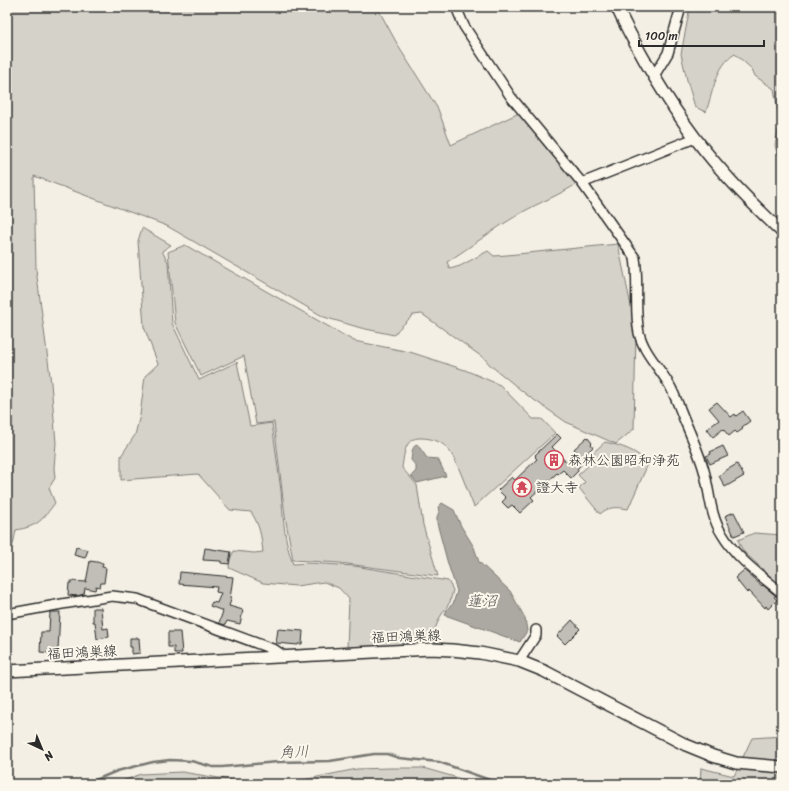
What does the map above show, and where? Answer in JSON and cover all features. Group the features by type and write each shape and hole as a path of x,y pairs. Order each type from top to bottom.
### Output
{"main road":[{"path":"617,7 625,25 654,76 695,138 724,173 782,232"},
{"name":"福田鴻巣線","path":"7,671 431,649 480,653 519,661 544,671 686,745 713,756 736,763 782,767"}],"street":[{"path":"456,7 464,26 511,97 582,183 635,258 637,271 639,334 648,354 671,388 704,468 717,526 731,547 745,562 782,593"},
{"path":"654,76 668,53 681,7"},
{"path":"582,183 695,138"},
{"path":"7,614 112,596 137,599 275,650 285,657"},
{"path":"519,661 536,635 536,630"}],"shaded area":[{"path":"7,7 377,7 400,49 438,109 451,145 519,113 578,183 535,205 493,231 447,262 450,269 460,266 488,251 494,256 618,244 636,330 634,429 616,444 566,422 527,395 490,365 485,359 422,314 413,315 398,329 394,335 361,328 324,317 167,226 34,176 36,269 51,383 56,443 54,468 55,478 49,488 55,503 47,514 35,524 16,530 13,545 7,546"},
{"path":"690,7 782,7 782,156 777,153 775,145 780,122 774,89 755,76 752,69 735,54 723,65 719,72 706,112 695,107 681,54"},
{"path":"142,228 171,245 162,251 168,262 172,323 199,380 237,362 250,426 272,423 281,491 284,528 293,564 308,563 354,566 448,581 453,590 450,602 440,617 432,636 419,644 347,648 349,599 339,588 324,582 296,586 263,583 229,568 230,559 234,551 254,553 263,552 260,531 251,512 230,510 198,474 121,480 121,456 135,435 140,415 145,376 158,364 144,327 138,241"},
{"path":"185,245 354,341 410,352 465,370 500,385 533,419 542,419 555,433 474,507 455,460 442,443 424,438 415,439 408,444 404,453 402,468 417,485 423,525 438,576 340,563 293,560 285,516 274,422 256,424 244,356 201,376 175,323 168,252"},
{"path":"605,442 634,452 648,464 628,509 613,508 600,514 579,488 585,482 578,475 589,465 588,464 590,461 587,458"},
{"path":"754,533 782,535 782,587 743,551 738,540"},
{"path":"782,736 782,784 700,784 701,768 734,776 752,738"},
{"path":"423,768 479,784 283,784 357,769"},
{"path":"182,772 256,784 115,784 141,774"}],"water":[{"path":"417,444 427,458 438,459 446,476 417,483 411,476 416,471 416,466 411,460 413,449"},
{"name":"蓮沼","path":"442,503 454,510 461,526 474,547 479,562 510,591 525,618 527,631 520,642 445,615 447,609 453,604 457,591 437,523 439,512 438,507"}],"building":[{"path":"717,402 731,417 735,414 736,416 743,411 750,421 737,433 735,431 729,436 723,429 713,437 707,429 719,420 709,408"},
{"name":"證大寺","path":"557,434 561,438 552,447 569,465 576,458 582,464 577,469 578,471 571,478 563,470 558,474 557,473 531,497 534,500 520,513 512,505 508,508 502,502 506,498 498,490 512,477 515,480 537,459 535,455"},
{"path":"587,437 592,443 591,444 593,447 582,458 574,449"},
{"path":"723,446 728,456 710,464 706,456 711,454 710,452"},
{"path":"737,464 744,476 725,487 719,476"},
{"path":"734,512 744,532 734,536 725,516"},
{"path":"76,547 88,550 85,558 74,555"},
{"path":"205,548 231,552 229,564 221,563 221,561 203,560"},
{"path":"90,561 103,563 102,567 106,568 104,583 101,583 100,587 96,586 95,590 85,588 84,594 77,596 68,595 69,583 71,583 71,581 86,582"},
{"path":"744,570 776,596 774,597 777,600 768,609 766,606 765,608 749,591 747,593 735,578"},
{"path":"180,572 233,577 229,606 243,610 240,624 227,621 225,625 219,623 223,611 210,606 212,602 217,603 221,593 216,592 217,587 179,584"},
{"path":"93,608 101,608 103,629 108,628 109,637 97,639 95,622 93,622"},
{"path":"50,612 60,612 58,650 51,650 51,653 40,652 41,632 49,632"},
{"path":"572,620 580,629 565,644 557,636"},
{"path":"278,629 303,631 302,644 276,643"},
{"path":"168,632 180,632 182,653 174,653 174,647 168,647"},
{"path":"130,638 139,638 140,653 132,654"}],"waterway":[{"name":"角川","path":"86,784 117,771 153,762 170,760 191,761 213,767 222,767 278,762 330,761 374,754 387,754 399,758 439,762 501,784"}],"place":[{"name":"森林公園昭和浄苑","path":"554,460"},
{"name":"證大寺","path":"522,487"}]}
